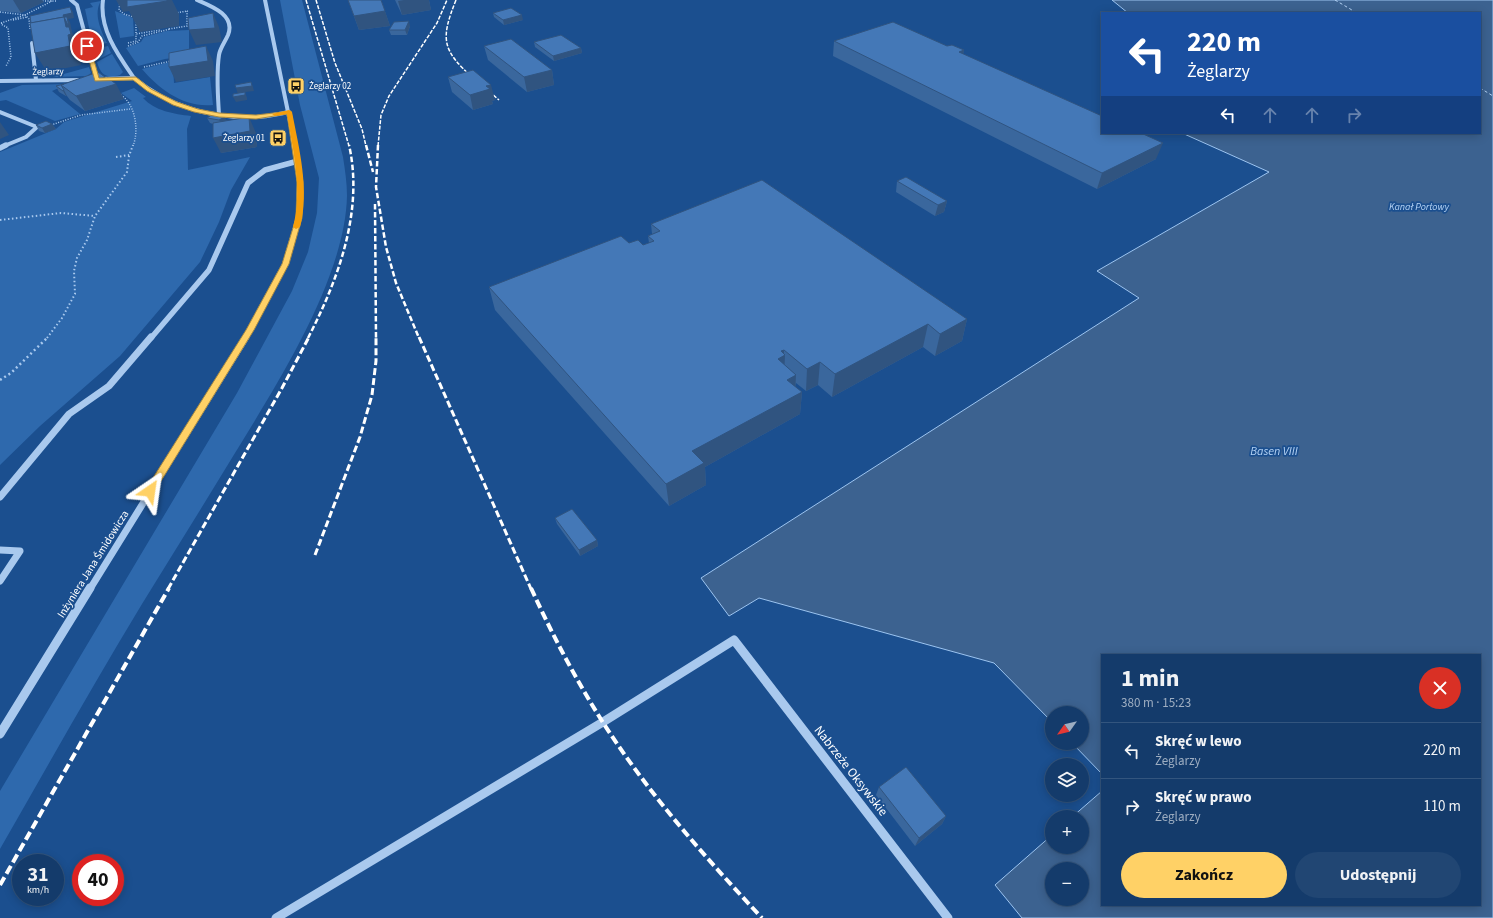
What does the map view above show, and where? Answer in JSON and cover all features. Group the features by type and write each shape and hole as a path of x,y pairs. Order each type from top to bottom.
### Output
{"street":[{"path":"71,0 77,5 97,79"},
{"path":"103,0 101,6 102,17 116,51 134,78 149,90 175,104 196,111 219,115 256,117 289,112"},
{"path":"197,0 218,9 225,15 229,23 229,32 219,54 219,115"},
{"name":"Inżyniera Jana Śmidowicza","path":"0,734 250,330 286,264 299,218 300,182 298,161 289,112 265,0"},
{"path":"32,43 36,80"},
{"name":"Żeglarzy","path":"0,81 134,78"},
{"path":"0,112 38,127 36,131 30,135 0,148"},
{"path":"0,497 69,414 109,386 209,270 248,183 258,173 267,168 298,161"},
{"path":"0,550 20,551 0,580"},
{"name":"Nabrzeże Oksywskie","path":"276,918 603,722 734,640 948,918"}],"path":[{"path":"121,44 136,41 136,17 124,14 120,10 120,1 122,0"},
{"path":"39,1 58,1"},
{"path":"1,24 25,15 52,1"},
{"path":"174,13 195,10"},
{"path":"136,34 187,26 187,11"},
{"path":"0,12 25,15"},
{"path":"1,24 28,18 25,15"},
{"path":"1,24 8,28 11,57"},
{"path":"123,48 138,42 142,36 170,29"},
{"path":"138,69 174,60"},
{"path":"0,380 11,373 44,342 62,318 75,294 74,271 77,258 87,240 95,216 127,172 130,155 136,139 136,122 127,99"},
{"path":"58,123 81,115 108,113 130,109"},
{"path":"116,157 130,155"},
{"path":"0,220 61,213 95,216"}],"shaded area":[{"path":"280,0 302,0 343,157 347,196 343,228 335,261 322,296 306,330 270,395 124,634 0,849 0,791 237,393 292,291 308,252 317,213 319,178 300,105"},
{"path":"101,1 98,16 100,28 107,43 93,46 85,9 93,7 90,3"},
{"path":"115,11 133,18 134,36 120,38"},
{"path":"189,30 189,56 165,59 138,66 126,48 141,42 144,37 167,31"},
{"path":"108,46 111,53 97,60 94,49"},
{"path":"112,54 123,72 120,75 108,76 100,70 97,62"},
{"path":"182,59 173,67 174,83 210,77 213,105 192,103 173,96 164,90 142,69"},
{"path":"89,67 91,73 87,76 53,77"},
{"path":"68,84 52,91 80,114 55,121 6,100 0,101 0,93 22,85"},
{"path":"134,88 146,97 143,98 159,109 191,116 187,129 188,170 250,157 231,190 219,222 200,262 120,356 40,426 0,465 0,152 56,129 64,122 132,101 121,93"}],"water":[{"name":"Basen VIII","path":"1112,0 1493,0 1493,918 1022,918 995,885 1045,841 1045,854 1089,854 1089,810 1080,810 1101,792 1101,906 1481,906 1481,654 1101,654 1101,773 1089,761 1089,758 1087,758 1079,750 1089,750 1089,706 1045,706 1045,715 994,663 759,598 729,616 701,578 1139,298 1097,271 1269,172 1184,134 1481,134 1481,12 1127,12"}],"building":[{"path":"127,0 167,0 167,1 127,7"},
{"path":"348,0 381,0 385,11 354,16"},
{"path":"70,7 72,13 63,15 64,17 31,23 30,16"},
{"path":"511,8 522,15 503,20 493,13"},
{"path":"213,13 215,28 189,30 188,18"},
{"path":"64,17 67,17 69,27"},
{"path":"64,17 66,27 69,27 71,34 68,35 70,46 35,53 30,23"},
{"path":"409,21 405,30 389,30 394,22"},
{"path":"893,22 947,46 952,45 964,50 959,52 1101,116 1101,134 1143,134 1163,143 1102,173 834,41"},
{"path":"561,35 581,48 553,56 534,42"},
{"path":"511,39 552,70 524,77 484,46"},
{"path":"206,46 208,61 169,67 169,53"},
{"path":"473,70 491,85 486,86 490,89 470,95 448,77"},
{"path":"98,72 105,77 100,79 102,80 108,78 116,84 76,96 61,85"},
{"path":"251,82 252,86 236,88 235,85"},
{"path":"64,84 61,85 64,90 63,91 56,86"},
{"path":"245,92 245,95 233,97 233,94"},
{"path":"213,114 225,117 219,120 207,118"},
{"path":"249,117 250,131 213,138 213,123"},
{"path":"46,121 52,124 42,128 36,125"},
{"path":"906,177 947,201 938,205 897,181"},
{"path":"762,180 967,319 940,334 928,324 835,374 820,362 807,369 784,350 781,351 785,355 778,359 796,375 787,380 802,392 692,451 704,463 666,484 489,287 621,236 629,243 638,240 643,245 654,241 648,236 660,231 651,224"},
{"path":"572,509 597,540 579,550 555,518"},
{"path":"906,767 946,816 919,838 879,787"}],"ferry route":[{"path":"1335,0 1355,12"},
{"path":"1481,89 1493,96"}],"railway":[{"path":"306,0 349,146"},
{"path":"316,0 335,63 362,129 366,146"},
{"path":"378,146 381,115 389,96 437,23 447,0"},
{"path":"456,0 448,25 446,35 447,44 455,60 474,79"},
{"path":"485,88 499,100"},
{"path":"308,338 319,316 338,269 351,220 353,170 349,145"},
{"path":"366,145 373,172"},
{"path":"378,145 376,187 386,247 396,283 419,338"},
{"path":"375,204 376,338"},
{"path":"168,589 282,388 309,337"},
{"path":"419,337 531,589"},
{"path":"315,555 360,437 372,395 376,361 376,338"},
{"path":"0,885 169,588"},
{"path":"531,588 573,672 620,748 678,823 762,918"}],"slow traffic":[{"path":"275,114 289,112 298,161 300,182 299,218 296,227"}],"place":[{"name":"Żeglarzy 02","path":"296,86"},
{"name":"Żeglarzy 01","path":"278,138"}],"route":[{"path":"87,46 97,79 108,80 134,78 149,90 175,104 196,111 219,115 256,117 289,112 298,161 300,182 299,218 286,264 250,330 150,491"}],"water label":[{"name":"Kanał Portowy","path":"1419,207"}]}
